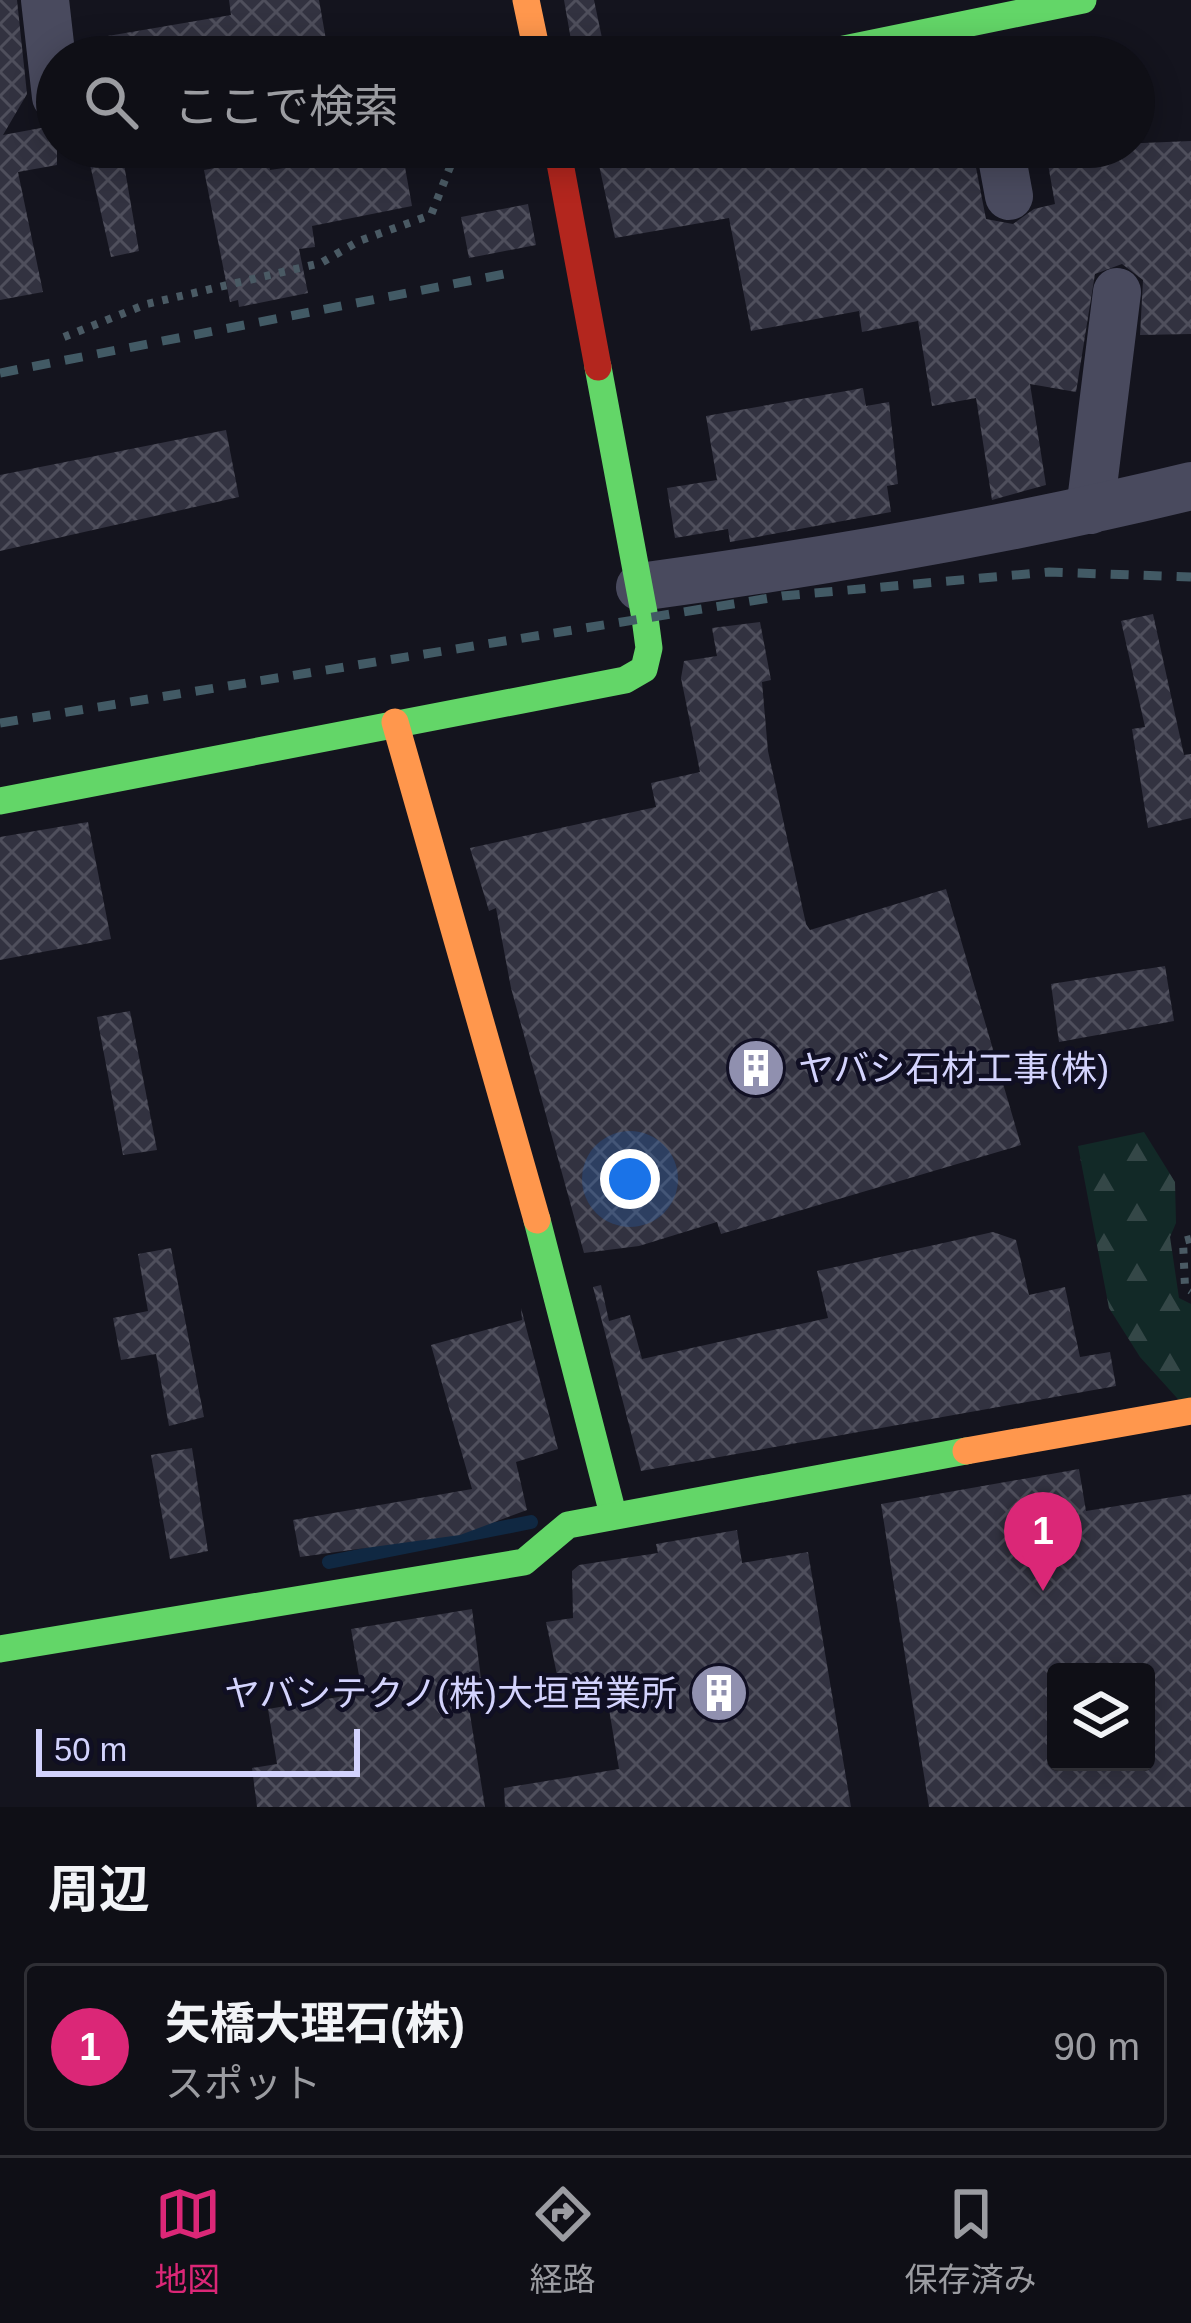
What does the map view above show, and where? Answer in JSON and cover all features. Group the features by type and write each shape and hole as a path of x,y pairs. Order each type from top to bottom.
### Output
{"street":[{"path":"45,0 49,36"},
{"path":"526,0 534,36"},
{"path":"991,36 1083,0"},
{"path":"0,801 626,680 644,669 649,648 640,587 561,168"},
{"path":"1004,168 1009,196"},
{"path":"1090,510 1117,292"},
{"path":"640,587 779,568 1090,510 1191,486"},
{"path":"395,722 523,1165 614,1514"},
{"path":"0,1649 524,1562 568,1526 614,1514 1191,1411"}],"path":[{"path":"64,338 147,304 322,263 359,241 431,215 450,168"},
{"path":"1191,1239 1183,1241 1185,1287 1191,1292"}],"green space":[{"path":"1144,1132 1175,1182 1176,1223 1170,1237 1179,1298 1191,1304 1191,1406 1186,1408 1140,1357 1109,1308 1078,1146"}],"building":[{"path":"0,0 17,0 27,94 3,135 36,129 36,168 40,168 18,172 43,292 0,300"},
{"path":"229,0 319,0 325,36 108,36 231,15"},
{"path":"564,0 594,0 602,36 570,36"},
{"path":"1191,141 1191,334 1140,335 1143,280 1122,264 1095,274 1076,392 1030,384 1046,485 992,500 976,398 932,406 918,321 862,332 859,311 751,331 729,218 615,238 600,168 976,168 986,219 1013,224 1034,209 1055,204 1049,168 1155,168 1155,142"},
{"path":"91,168 125,168 139,251 111,257"},
{"path":"405,168 412,206 312,226 315,247 299,249 308,293 239,307 238,300 230,302 204,170"},
{"path":"528,204 536,245 469,258 461,217"},
{"path":"863,388 866,406 889,402 898,484 887,486 891,512 730,542 728,529 675,538 667,488 717,480 706,416"},
{"path":"226,430 239,497 0,551 0,475"},
{"path":"1153,614 1184,755 1191,754 1191,818 1148,828 1132,729 1145,727 1121,621"},
{"name":"ヤバシ石材工事(株)","path":"760,622 771,680 762,682 768,751 806,924 810,930 946,889 1021,1145 721,1234 717,1222 639,1246 584,1253 511,988 496,908 489,911 470,848 656,807 651,783 700,772 681,678 684,661 717,656 712,628"},
{"path":"88,822 111,939 0,960 0,837"},
{"path":"1165,966 1174,1021 1059,1042 1051,984"},
{"path":"130,1011 157,1150 123,1155 97,1017"},
{"path":"993,1232 1016,1240 1029,1295 1065,1287 1080,1357 1110,1352 1116,1386 641,1471 593,1287 601,1285 609,1321 630,1315 642,1359 828,1318 817,1271"},
{"path":"171,1248 204,1417 169,1426 156,1354 121,1360 113,1318 148,1311 138,1254"},
{"path":"521,1308 558,1449 516,1462 527,1510 460,1535 300,1557 293,1520 472,1489 431,1345 522,1320"},
{"path":"192,1448 208,1551 170,1559 151,1455"},
{"path":"1079,1469 1086,1511 1191,1494 1191,1807 929,1807 881,1504"},
{"name":"ヤバシテクノ(株)大垣営業所","path":"737,1530 742,1563 808,1552 851,1807 505,1807 504,1788 619,1769 605,1685 561,1694 546,1622 573,1618 572,1571 579,1565 658,1553 656,1544"},
{"path":"472,1609 483,1694 467,1696 485,1807 257,1807 252,1768 277,1764 268,1709 362,1693 351,1629"}],"waterway":[{"path":"329,1562 531,1522"}],"railway":[{"path":"0,373 504,274"},
{"path":"0,723 782,596 1049,572 1191,577"}],"traffic: fast":[{"path":"907,36 1083,0"},
{"path":"0,801 625,680 644,669 649,648 645,618 598,367"},
{"path":"537,1220 613,1514"},
{"path":"0,1649 524,1562 568,1525 966,1451"}],"traffic: slow":[{"path":"526,0 534,36"},
{"path":"395,722 537,1220"},
{"path":"966,1451 1191,1411"}],"traffic: jam":[{"path":"561,168 598,367"}],"place":[{"name":"ヤバシ石材工事(株)","path":"756,1068"},
{"name":"矢橋大理石(株)","path":"1043,1591"},
{"name":"ヤバシテクノ(株)大垣営業所","path":"719,1693"}]}
